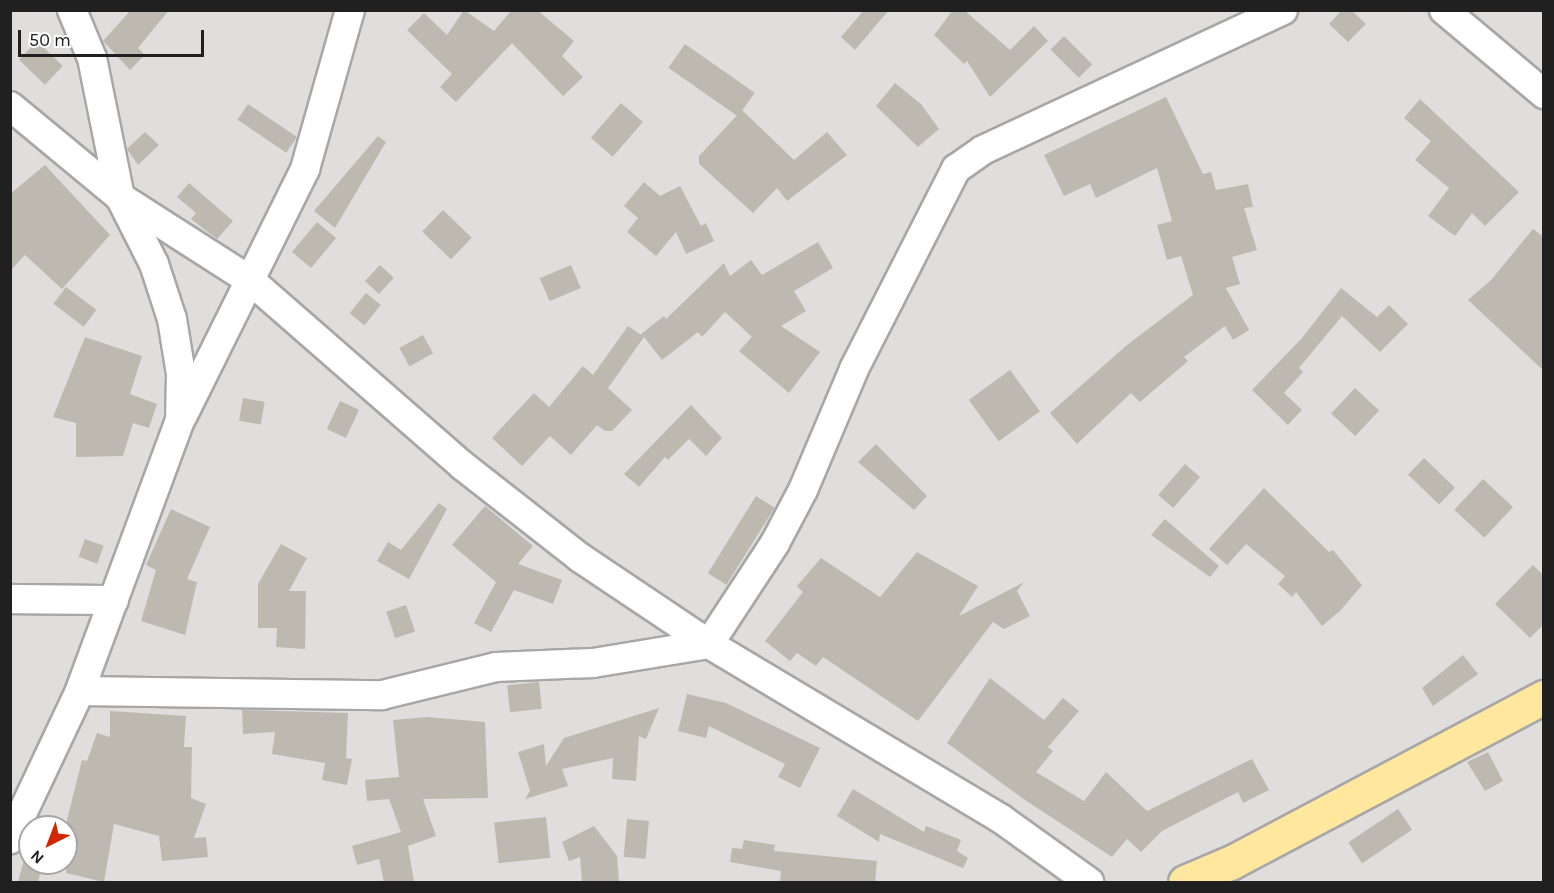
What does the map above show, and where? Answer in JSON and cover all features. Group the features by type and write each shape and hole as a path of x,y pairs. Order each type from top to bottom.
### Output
{"main road":[{"path":"1185,882 1232,862 1544,697"}],"street":[{"path":"72,10 92,58 120,197 154,264 172,319 181,374 180,420"},
{"path":"10,839 80,691 180,420 305,169 350,10"},
{"path":"80,691 382,695 496,668 593,663 709,644 775,543 803,490 854,369 956,169 983,150 1283,10"},
{"path":"1444,10 1544,94"},
{"path":"10,106 120,197 251,280 490,487 579,557 709,644 1000,818 1089,882"},
{"path":"10,599 114,600"}],"shaded area":[{"path":"10,11 1543,11 1543,882 11,882"}],"building":[{"path":"131,10 169,10 138,48 145,55 130,70 103,41"},
{"path":"464,10 494,31 512,10 537,10 574,41 562,56 583,77 563,96 512,43 456,102 440,87 452,74 407,30 424,13 447,35"},
{"path":"864,10 889,10 855,50 841,37"},
{"path":"953,10 964,10 1010,50 1034,26 1048,41 990,97 967,61 964,64 934,35"},
{"path":"1342,10 1351,10 1366,24 1348,42 1329,24"},
{"path":"1064,36 1092,64 1079,78 1051,49"},
{"path":"37,41 63,66 45,85 19,60"},
{"path":"685,44 755,93 738,117 668,68"},
{"path":"895,83 921,104 939,129 918,147 876,106"},
{"path":"1166,97 1203,174 1211,172 1216,190 1248,184 1253,207 1244,208 1257,250 1232,257 1240,284 1226,288 1249,330 1233,340 1225,326 1184,357 1188,361 1140,402 1131,393 1077,444 1050,413 1127,345 1193,295 1181,256 1167,260 1157,225 1172,221 1157,168 1096,198 1090,184 1064,196 1044,155"},
{"path":"1420,99 1519,192 1485,226 1472,213 1455,236 1428,216 1449,188 1415,160 1431,141 1404,118"},
{"path":"621,103 643,122 613,157 591,138"},
{"path":"248,104 297,137 286,153 237,120"},
{"path":"742,110 794,160 827,132 847,155 787,201 777,188 753,213 699,164 699,156"},
{"path":"145,132 159,145 138,165 127,149"},
{"path":"378,136 386,142 335,228 314,211"},
{"path":"45,165 110,235 62,289 25,255 10,271 10,194"},
{"path":"644,182 660,196 680,186 701,226 706,223 714,241 686,254 676,232 656,256 627,232 638,218 624,206"},
{"path":"189,183 233,221 217,239 191,219 196,213 177,197"},
{"path":"443,210 472,238 451,259 422,232"},
{"path":"317,222 336,238 311,268 292,252"},
{"path":"1533,229 1544,237 1544,371 1468,300 1491,280"},
{"path":"818,242 833,268 794,291 806,311 781,326 820,352 789,393 739,351 752,337 725,312 702,337 698,332 662,360 644,337 608,388 632,410 612,431 605,431 597,425 571,455 550,436 522,466 492,438 534,393 549,407 583,366 593,375 628,326 643,336 641,334 664,316 666,319 724,263 730,276 751,260 762,275"},
{"path":"380,265 394,278 379,294 365,281"},
{"path":"571,265 581,288 549,301 540,278"},
{"path":"66,287 96,310 84,327 53,304"},
{"path":"1341,288 1377,317 1389,305 1408,324 1380,352 1342,316 1299,368 1303,372 1284,393 1302,410 1288,425 1252,390 1302,338"},
{"path":"366,293 381,305 364,325 350,313"},
{"path":"423,335 433,353 410,366 399,348"},
{"path":"85,337 142,356 130,394 157,404 149,428 133,423 123,456 76,457 76,423 53,417"},
{"path":"1010,370 1040,411 999,441 969,400"},
{"path":"1355,388 1379,411 1355,436 1331,414"},
{"path":"243,398 265,402 261,424 239,421"},
{"path":"340,401 359,410 346,438 327,429"},
{"path":"691,405 722,438 706,456 689,439 668,460 665,457 639,487 624,474"},
{"path":"876,444 927,496 914,510 858,462"},
{"path":"1424,458 1455,488 1439,504 1408,475"},
{"path":"1185,464 1200,477 1173,508 1158,495"},
{"path":"1483,479 1513,507 1484,538 1454,510"},
{"path":"1264,488 1329,552 1333,550 1362,585 1341,610 1322,626 1296,592 1292,597 1278,584 1285,576 1246,544 1227,565 1209,549"},
{"path":"756,496 775,508 726,585 708,573"},
{"path":"439,503 447,509 409,579 377,561 388,542 401,550"},
{"path":"485,506 533,546 518,564 562,580 553,604 514,590 491,632 474,623 496,582 452,545"},
{"path":"171,509 210,527 187,579 197,582 185,635 141,621 156,570 146,565"},
{"path":"1165,519 1219,566 1210,577 1151,535"},
{"path":"85,539 104,546 97,564 79,557"},
{"path":"281,544 307,558 289,591 306,591 305,649 276,647 277,628 258,628 258,584"},
{"path":"917,552 978,586 959,616 1024,582 1017,591 1030,616 1004,629 993,622 918,721 823,657 816,666 797,653 790,661 765,641 803,592 797,586 821,558 880,597"},
{"path":"1533,565 1544,576 1544,624 1530,638 1495,604"},
{"path":"406,605 415,631 395,638 386,612"},
{"path":"1463,655 1478,674 1433,706 1422,688"},
{"path":"990,678 1044,720 1063,698 1079,711 1048,747 1053,751 1036,772 1084,801 1106,772 1147,811 1252,759 1269,790 1243,803 1238,792 1162,831 1141,852 1127,839 1112,857 1025,800 947,743"},
{"path":"539,682 542,709 510,712 507,685"},
{"path":"687,694 726,703 820,748 800,788 778,777 785,764 709,726 706,738 678,731"},
{"path":"659,708 646,739 639,736 636,781 612,779 613,758 562,769 568,786 525,799 530,791 518,752 544,744 546,766 564,738"},
{"path":"242,710 348,713 346,758 352,759 347,785 322,780 325,763 272,754 275,732 243,734"},
{"path":"110,711 186,716 184,747 192,747 191,798 206,804 194,838 206,837 208,857 162,861 159,836 114,824 104,882 74,875 78,875 78,815 68,815 82,760 87,761 97,733 110,737"},
{"path":"427,717 485,722 488,798 423,799 436,836 408,846 414,882 384,882 379,859 357,865 352,846 401,832 389,799 367,801 365,780 399,777 393,720"},
{"path":"1488,752 1503,781 1485,791 1467,762"},
{"path":"853,789 924,832 926,826 961,840 957,851 968,858 963,868 880,834 879,842 837,816"},
{"path":"1398,809 1412,830 1362,863 1348,843"},
{"path":"546,817 550,858 499,863 494,822"},
{"path":"627,819 649,821 646,859 624,857"},
{"path":"594,826 617,856 619,882 582,882 580,857 569,861 562,842"},
{"path":"744,840 775,845 774,851 877,861 875,882 780,882 781,871 730,862 732,848 742,849"},
{"path":"20,875 40,875 38,882 18,882"}]}
